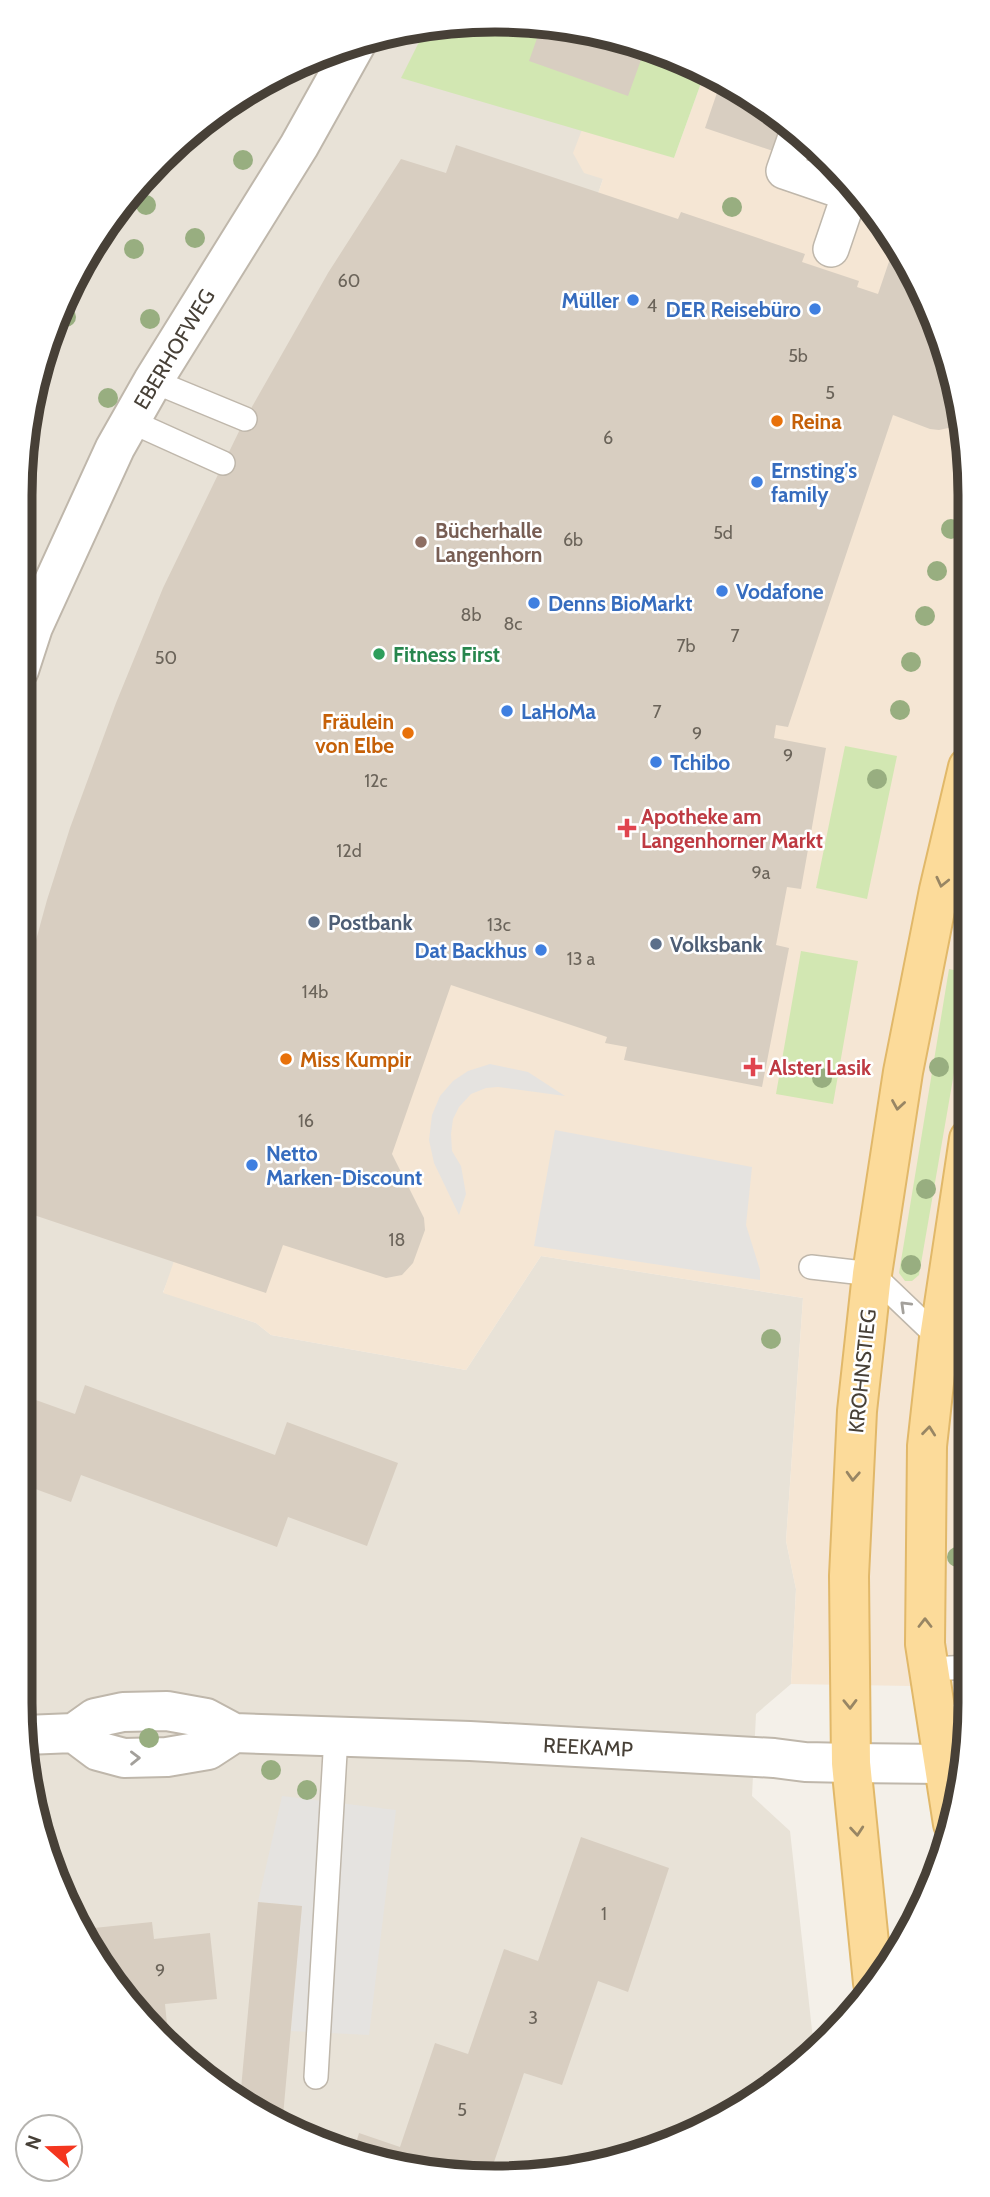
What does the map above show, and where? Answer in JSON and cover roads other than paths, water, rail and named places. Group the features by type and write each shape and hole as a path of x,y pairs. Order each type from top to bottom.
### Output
{"main road":[{"name":"KROHNSTIEG","path":"872,1972 851,1763 849,1576 857,1411 872,1274 904,1072 939,890 958,809"},
{"path":"948,1799 942,1764 952,1717 929,1669 925,1644 925,1573 928,1446 939,1338 958,1212"}],"street":[{"name":"EBERHOFWEG","path":"32,630 115,448 299,146 350,55"},
{"path":"794,141 784,171 844,190"},
{"path":"831,249 853,202"},
{"name":"REEKAMP","path":"32,1735 74,1733 98,1751 124,1758 167,1757 208,1750 233,1733 470,1741 851,1763 942,1764"}],"lane":[{"path":"153,382 245,419"},
{"path":"131,421 223,463"},
{"path":"811,1267 872,1274 939,1338"},
{"path":"929,1669 958,1668"},
{"path":"316,2077 337,1736"}],"place":[{"name":"Müller","path":"633,300"},
{"name":"DER Reisebüro","path":"815,309"},
{"name":"Reina","path":"777,421"},
{"name":"Ernsting's family","path":"757,482"},
{"name":"Bücherhalle Langenhorn","path":"421,542"},
{"name":"Vodafone","path":"722,591"},
{"name":"Denns BioMarkt","path":"534,603"},
{"name":"Fitness First","path":"379,654"},
{"name":"LaHoMa","path":"507,711"},
{"name":"Fräulein von Elbe","path":"408,733"},
{"name":"Tchibo","path":"656,762"},
{"name":"Apotheke am Langenhorner Markt","path":"627,828"},
{"name":"Postbank","path":"314,922"},
{"name":"Volksbank","path":"656,944"},
{"name":"Dat Backhus","path":"541,950"},
{"name":"Miss Kumpir","path":"286,1059"},
{"name":"Alster Lasik","path":"753,1067"},
{"name":"Netto Marken-Discount","path":"252,1165"}]}
